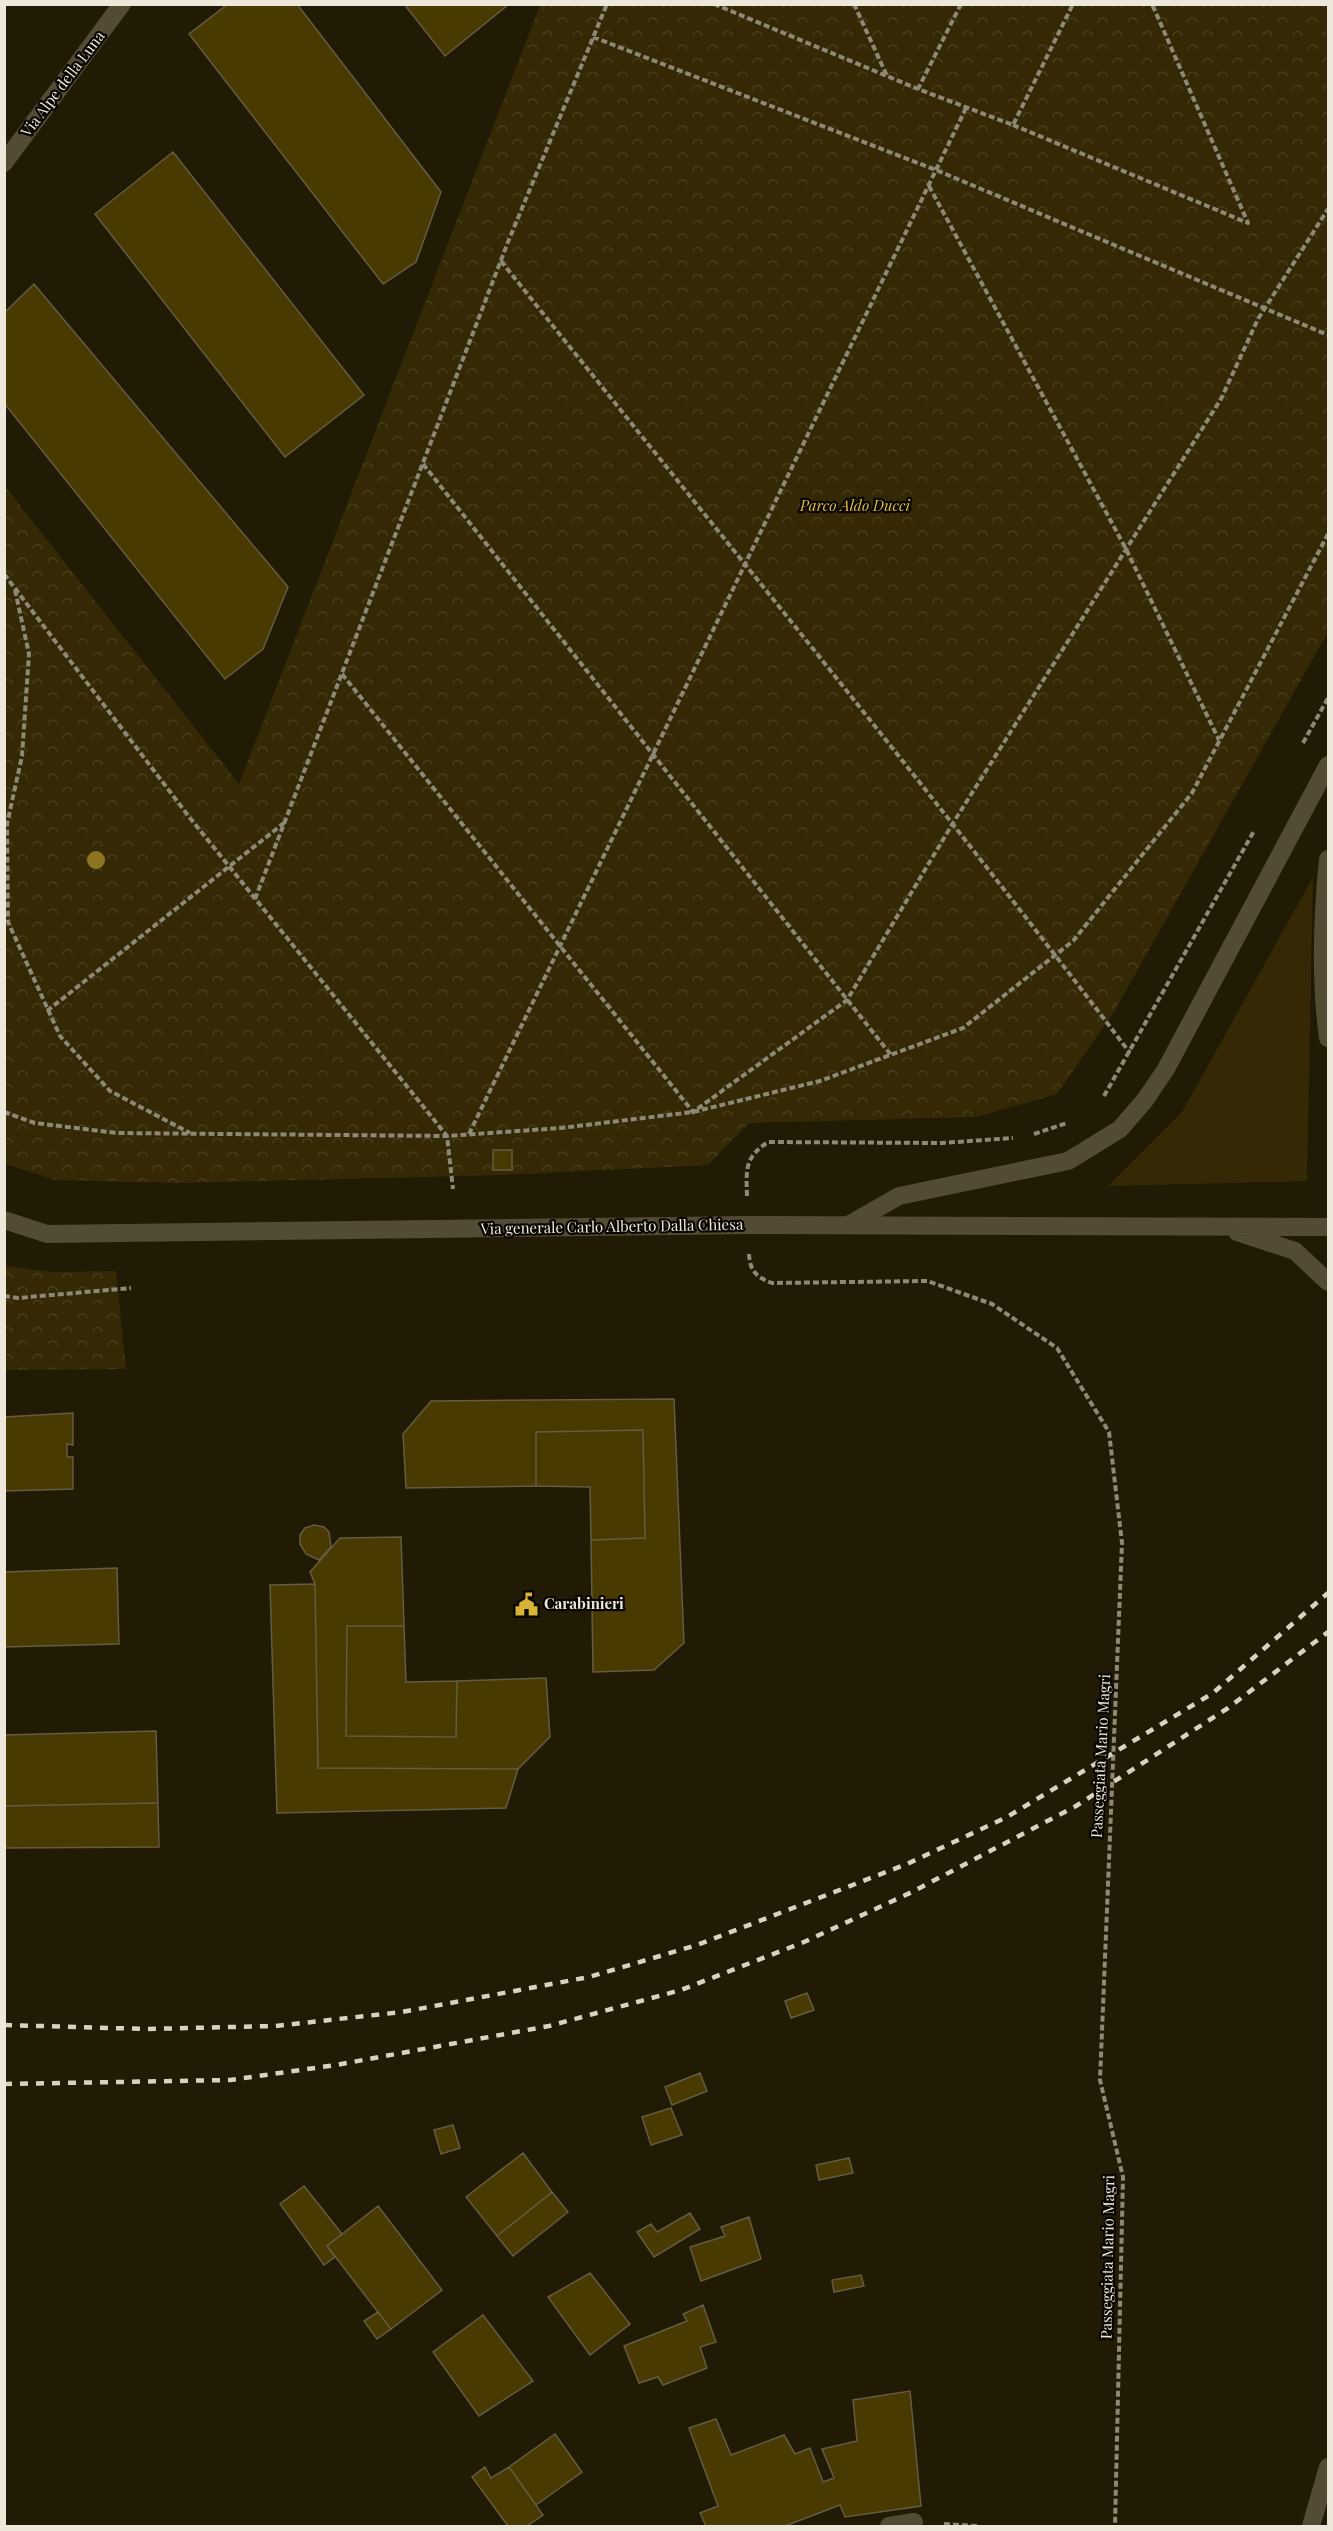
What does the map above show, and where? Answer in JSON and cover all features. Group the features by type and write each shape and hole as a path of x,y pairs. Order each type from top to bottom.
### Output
{"street":[{"name":"Via Alpe della Luna","path":"4,163 122,4"},
{"path":"849,1225 899,1196 1068,1161 1120,1129 1145,1100 1166,1069 1329,765"},
{"path":"1329,859 1324,904 1323,986 1329,1038"},
{"name":"Via generale Carlo Alberto Dalla Chiesa","path":"4,1220 47,1234 849,1225 1329,1227"},
{"name":"Via generale Carlo Alberto Dalla Chiesa","path":"1221,1227 1295,1251 1329,1282"},
{"path":"1311,2526 1329,2467"},
{"path":"889,2526 914,2522"}],"path":[{"path":"255,899 501,261 607,4"},
{"path":"714,4 918,89 1013,125 1248,224 1152,4"},
{"path":"854,4 887,76"},
{"path":"918,89 961,4"},
{"path":"1013,125 1074,4"},
{"path":"593,37 936,170 1329,334"},
{"path":"469,1134 966,108"},
{"path":"928,185 1126,549 1219,741"},
{"path":"693,1112 847,1000 953,822 1221,399 1265,308 1329,209"},
{"path":"501,261 745,567 953,822 1130,1053"},
{"path":"423,464 891,1055"},
{"path":"4,1112 35,1123 117,1133 447,1136 561,1128 693,1112 820,1081 963,1028 1073,941 1192,793 1329,534"},
{"path":"4,574 255,899 447,1136 453,1189"},
{"path":"15,589 29,654 22,756 7,824 8,922 60,1036 110,1091 190,1134"},
{"path":"342,674 693,1112"},
{"path":"1302,745 1329,698"},
{"path":"47,1011 285,822"},
{"path":"1101,1101 1256,828"},
{"path":"747,1188 747,1165 754,1152 768,1142 942,1143 1023,1138 1071,1121"},
{"name":"Passeggiata Mario Magri","path":"749,1249 750,1266 758,1278 772,1283 927,1281 992,1304 1057,1348 1109,1432 1122,1544 1100,2080 1123,2177 1115,2526"},
{"path":"4,1296 18,1298 131,1288"}],"green space":[{"name":"Parco Aldo Ducci","path":"540,5 1328,5 1328,632 1114,1012 1057,1094 976,1117 749,1123 708,1165 505,1175 178,1183 55,1180 5,1164 4,485 239,784"},
{"path":"1313,877 1307,1181 1108,1186 1182,1112"},
{"path":"5,1266 53,1272 116,1271 126,1369 5,1370"}],"building":[{"path":"228,4 297,4 441,192 416,262 383,284 189,34"},
{"path":"404,4 509,4 445,56"},
{"path":"173,152 364,395 285,457 95,214"},
{"path":"34,284 288,587 263,649 225,679 4,403 4,313"},
{"path":"493,1150 512,1150 512,1170 493,1170"},
{"path":"674,1399 684,1643 654,1670 593,1672 591,1540 645,1538 643,1430 536,1432 536,1486 406,1488 403,1434 431,1401"},
{"path":"73,1413 73,1445 67,1444 67,1457 73,1457 73,1489 4,1491 4,1417"},
{"path":"643,1430 645,1538 591,1540 590,1487 536,1486 536,1432"},
{"path":"314,1525 324,1527 329,1532 331,1547 319,1560 306,1554 300,1544 300,1535 305,1528"},
{"path":"401,1537 404,1626 347,1626 346,1736 456,1737 457,1681 546,1678 550,1737 518,1769 318,1768 315,1584 310,1572 340,1538"},
{"path":"117,1568 119,1644 4,1647 4,1572"},
{"path":"315,1584 318,1768 518,1769 506,1808 277,1813 270,1585"},
{"path":"347,1626 404,1626 406,1682 457,1681 456,1737 346,1736"},
{"path":"156,1731 158,1803 4,1806 4,1735"},
{"path":"158,1803 159,1847 4,1848 4,1806"},
{"path":"807,1993 814,2010 791,2018 785,2001"},
{"path":"700,2073 707,2091 672,2105 665,2087"},
{"path":"671,2108 682,2135 651,2145 642,2117"},
{"path":"453,2125 460,2148 441,2154 434,2130"},
{"path":"523,2153 552,2192 497,2236 466,2197"},
{"path":"849,2158 853,2173 819,2180 816,2165"},
{"path":"304,2186 342,2234 327,2246 335,2257 324,2265 280,2204"},
{"path":"552,2192 568,2212 513,2256 497,2236"},
{"path":"378,2206 442,2290 391,2329 327,2246"},
{"path":"690,2213 700,2229 654,2257 637,2232 651,2224 657,2232"},
{"path":"749,2217 761,2259 701,2281 690,2247 725,2236 721,2227"},
{"path":"590,2273 630,2324 590,2355 548,2297"},
{"path":"861,2275 864,2286 834,2292 832,2280"},
{"path":"703,2305 716,2342 700,2347 707,2368 663,2385 658,2377 639,2383 624,2346 687,2321 683,2314"},
{"path":"378,2312 391,2329 377,2339 364,2321"},
{"path":"483,2315 533,2381 479,2416 433,2352"},
{"path":"910,2391 921,2506 845,2517 840,2505 785,2526 706,2526 700,2513 718,2506 689,2428 716,2419 731,2455 784,2435 795,2454 810,2448 823,2482 834,2478 822,2449 857,2441 853,2400"},
{"path":"555,2434 582,2472 536,2505 509,2467"},
{"path":"485,2467 491,2478 509,2467 543,2515 527,2526 508,2526 472,2477"}],"railway":[{"path":"4,2025 147,2029 275,2026 402,2012 589,1977 697,1945 907,1864 1007,1817 1213,1693 1328,1593"},
{"path":"4,2084 230,2080 336,2065 549,2026 681,1990 804,1942 912,1892 1076,1806 1228,1708 1328,1632"}],"place":[{"name":"Carabinieri","path":"526,1604"}]}
